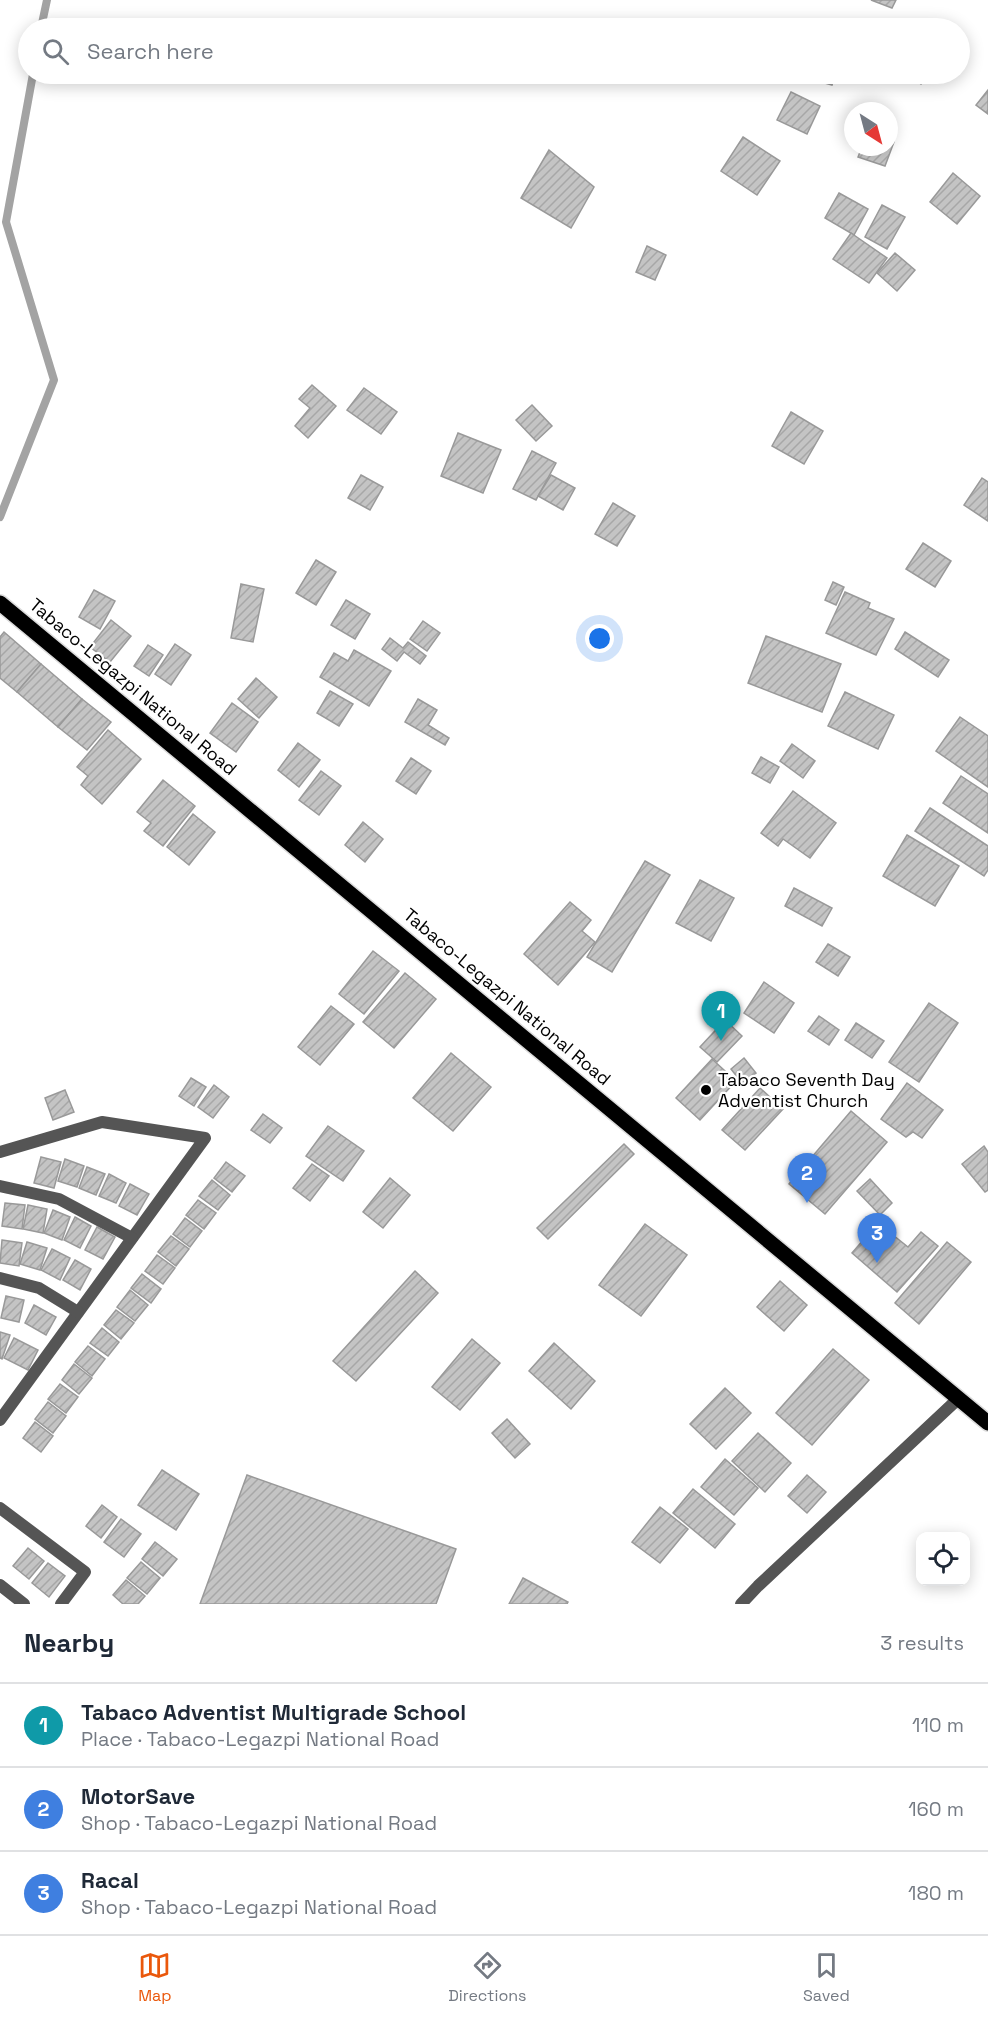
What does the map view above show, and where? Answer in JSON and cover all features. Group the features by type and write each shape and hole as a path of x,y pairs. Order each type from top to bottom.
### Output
{"main road":[{"name":"Tabaco-Legazpi National Road","path":"0,603 988,1423"}],"street":[{"path":"0,1152 102,1122 206,1138 0,1420"},
{"path":"0,1186 59,1199 132,1238"},
{"path":"0,1278 39,1288 78,1312"},
{"path":"741,1604 959,1398"},
{"path":"0,1509 85,1572 61,1604"},
{"path":"0,1585 24,1604"}],"building":[{"path":"871,0 896,0 892,8"},
{"path":"988,90 988,114 976,105"},
{"path":"791,92 820,106 807,134 777,120"},
{"path":"743,137 780,161 757,195 721,171"},
{"path":"549,150 594,187 571,228 521,198"},
{"path":"858,156 889,156 885,166"},
{"path":"953,173 980,196 957,224 930,202"},
{"path":"839,193 868,209 854,235 825,218"},
{"path":"882,205 905,217 887,249 865,237"},
{"path":"851,233 887,258 869,283 833,259"},
{"path":"647,246 666,255 655,280 636,272"},
{"path":"895,253 915,270 897,291 877,273"},
{"path":"312,385 336,406 308,438 295,426 310,408 299,399"},
{"path":"364,388 397,412 381,434 347,410"},
{"path":"532,405 552,426 536,441 516,420"},
{"path":"791,412 823,431 804,464 772,446"},
{"path":"458,433 501,450 483,493 441,476"},
{"path":"532,451 556,463 536,500 513,489"},
{"path":"361,475 383,487 370,510 348,498"},
{"path":"551,475 575,488 563,510 538,496"},
{"path":"982,478 988,482 988,521 964,505"},
{"path":"613,503 635,516 617,546 595,534"},
{"path":"923,543 951,561 935,587 906,569"},
{"path":"316,560 336,572 316,605 296,593"},
{"path":"833,582 844,587 836,605 825,600"},
{"path":"241,584 264,589 253,642 231,638"},
{"path":"94,590 115,601 100,629 79,617"},
{"path":"845,592 870,603 868,608 894,619 876,655 826,633"},
{"path":"346,600 370,614 355,639 331,625"},
{"path":"111,620 131,636 110,662 90,647"},
{"path":"423,621 440,633 427,651 410,639"},
{"path":"4,632 41,664 17,692 0,678 0,637"},
{"path":"905,632 949,660 938,677 895,649"},
{"path":"766,636 841,664 822,712 748,683"},
{"path":"390,638 403,648 408,642 426,656 420,664 404,652 397,661 382,649"},
{"path":"175,644 191,655 171,685 155,674"},
{"path":"148,645 163,655 149,676 134,666"},
{"path":"354,650 391,671 369,706 320,677 334,653 348,661"},
{"path":"41,664 82,699 58,727 17,692"},
{"path":"256,678 277,697 259,718 238,699"},
{"path":"330,691 353,704 339,726 317,713"},
{"path":"845,692 894,715 878,749 828,726"},
{"path":"82,699 111,722 87,750 58,727"},
{"path":"418,699 437,710 428,725 449,738 445,745 405,722"},
{"path":"232,703 258,722 236,752 210,733"},
{"path":"960,717 988,736 988,787 936,751"},
{"path":"108,730 141,759 102,804 81,785 88,776 77,767"},
{"path":"298,743 320,760 299,787 278,770"},
{"path":"792,744 815,761 803,778 780,761"},
{"path":"761,757 779,767 770,783 752,773"},
{"path":"411,758 431,771 416,794 396,781"},
{"path":"321,771 341,786 319,815 299,800"},
{"path":"961,776 988,794 988,833 943,803"},
{"path":"163,780 195,806 163,846 144,831 151,823 137,812"},
{"path":"793,791 836,823 810,858 783,839 778,846 761,833"},
{"path":"930,808 988,846 988,870 984,876 915,831"},
{"path":"193,814 215,832 189,865 167,847"},
{"path":"363,822 383,839 365,862 345,845"},
{"path":"907,835 959,866 935,906 883,876"},
{"path":"645,861 670,875 612,972 587,957"},
{"path":"700,880 734,898 711,941 676,923"},
{"path":"794,888 832,908 822,926 785,906"},
{"path":"570,902 591,920 582,931 595,942 558,985 524,954"},
{"path":"828,944 850,957 838,976 816,962"},
{"path":"373,951 399,971 364,1014 339,994"},
{"path":"405,973 436,999 394,1048 363,1022"},
{"path":"764,982 794,1003 774,1033 744,1013"},
{"path":"929,1003 958,1023 919,1082 889,1062"},
{"path":"331,1006 354,1024 320,1065 298,1047"},
{"path":"819,1016 839,1030 829,1045 808,1031"},
{"path":"725,1020 742,1036 717,1062 700,1047"},
{"path":"856,1023 884,1041 872,1058 845,1040"},
{"path":"451,1053 491,1087 453,1131 413,1098"},
{"path":"744,1058 756,1073 742,1083 731,1069"},
{"name":"Tabaco Seventh Day Adventist Church","path":"712,1059 736,1081 700,1120 676,1098"},
{"path":"191,1078 206,1087 194,1106 179,1096"},
{"path":"907,1083 943,1110 922,1138 913,1132 906,1137 881,1119"},
{"path":"214,1085 229,1097 213,1118 198,1107"},
{"path":"760,1088 783,1109 745,1150 722,1130"},
{"path":"65,1090 74,1112 53,1120 45,1098"},
{"path":"851,1111 887,1142 825,1214 789,1184"},
{"path":"263,1114 282,1128 270,1143 251,1130"},
{"path":"328,1126 364,1151 343,1181 306,1156"},
{"path":"624,1144 634,1154 548,1239 537,1228"},
{"path":"984,1146 988,1152 988,1190 985,1192 962,1164"},
{"path":"41,1157 61,1162 54,1188 34,1183"},
{"path":"65,1159 84,1166 77,1187 58,1181"},
{"path":"226,1162 245,1176 232,1192 214,1178"},
{"path":"312,1164 329,1176 310,1201 293,1188"},
{"path":"87,1167 105,1174 96,1195 79,1188"},
{"path":"109,1174 126,1183 116,1203 99,1196"},
{"path":"390,1178 410,1195 383,1228 363,1212"},
{"path":"870,1179 892,1203 880,1215 857,1191"},
{"path":"212,1180 230,1195 218,1210 199,1196"},
{"path":"130,1184 149,1194 137,1215 119,1206"},
{"path":"198,1200 216,1213 204,1229 186,1215"},
{"path":"5,1203 25,1205 22,1229 2,1226"},
{"path":"28,1205 47,1209 43,1233 23,1229"},
{"path":"53,1210 70,1217 62,1240 44,1233"},
{"path":"75,1217 91,1226 80,1248 64,1240"},
{"path":"185,1218 202,1231 190,1247 173,1234"},
{"path":"878,1223 908,1247 921,1232 938,1246 897,1292 852,1253"},
{"path":"645,1224 687,1255 641,1316 599,1285"},
{"path":"97,1227 115,1237 103,1259 85,1250"},
{"path":"171,1236 189,1249 176,1266 158,1252"},
{"path":"2,1240 22,1243 19,1266 0,1263"},
{"path":"27,1242 47,1248 40,1270 20,1264"},
{"path":"947,1242 971,1262 919,1324 895,1303"},
{"path":"52,1249 70,1258 60,1280 41,1270"},
{"path":"157,1255 175,1268 163,1284 145,1271"},
{"path":"75,1260 91,1269 80,1290 63,1280"},
{"path":"415,1271 438,1293 356,1381 333,1361"},
{"path":"142,1274 161,1289 151,1303 131,1288"},
{"path":"780,1281 807,1305 784,1331 757,1307"},
{"path":"130,1290 148,1305 135,1321 117,1307"},
{"path":"6,1296 24,1300 19,1322 1,1318"},
{"path":"34,1305 56,1317 46,1335 25,1323"},
{"path":"116,1310 134,1323 121,1339 104,1325"},
{"path":"102,1328 119,1342 108,1356 90,1343"},
{"path":"0,1332 10,1335 2,1359 0,1358"},
{"path":"14,1338 38,1350 28,1370 4,1358"},
{"path":"472,1339 500,1363 460,1410 432,1387"},
{"path":"554,1343 595,1381 571,1409 529,1371"},
{"path":"88,1346 105,1359 92,1376 75,1362"},
{"path":"833,1349 869,1380 812,1445 776,1413"},
{"path":"74,1364 92,1378 79,1394 62,1380"},
{"path":"60,1384 78,1397 66,1413 48,1399"},
{"path":"725,1388 751,1413 716,1449 690,1424"},
{"path":"48,1402 66,1416 53,1433 35,1419"},
{"path":"507,1419 530,1444 515,1458 492,1433"},
{"path":"35,1422 53,1436 41,1452 23,1438"},
{"path":"758,1433 791,1463 765,1492 732,1461"},
{"path":"725,1459 758,1488 734,1515 701,1487"},
{"path":"162,1470 199,1494 176,1530 138,1505"},
{"path":"247,1475 456,1549 436,1604 200,1604"},
{"path":"807,1475 826,1492 807,1513 788,1496"},
{"path":"693,1489 735,1524 715,1548 673,1513"},
{"path":"102,1505 117,1517 101,1538 86,1526"},
{"path":"660,1507 688,1529 660,1563 632,1542"},
{"path":"121,1519 141,1534 124,1557 104,1542"},
{"path":"155,1542 177,1559 163,1576 142,1559"},
{"path":"28,1548 44,1561 29,1579 13,1566"},
{"path":"141,1562 160,1578 147,1594 127,1578"},
{"path":"48,1563 65,1576 49,1597 32,1583"},
{"path":"523,1578 568,1602 567,1604 509,1604"},
{"path":"126,1580 145,1596 138,1604 123,1604 113,1595"}],"waterway":[{"path":"43,18 47,0"},
{"path":"0,517 54,380 6,222 31,84"}],"place":[{"name":"Tabaco Adventist Multigrade School","path":"721,1041"},
{"name":"Tabaco Seventh Day Adventist Church","path":"706,1090"},
{"name":"MotorSave","path":"807,1203"},
{"name":"Racal","path":"877,1263"}]}
